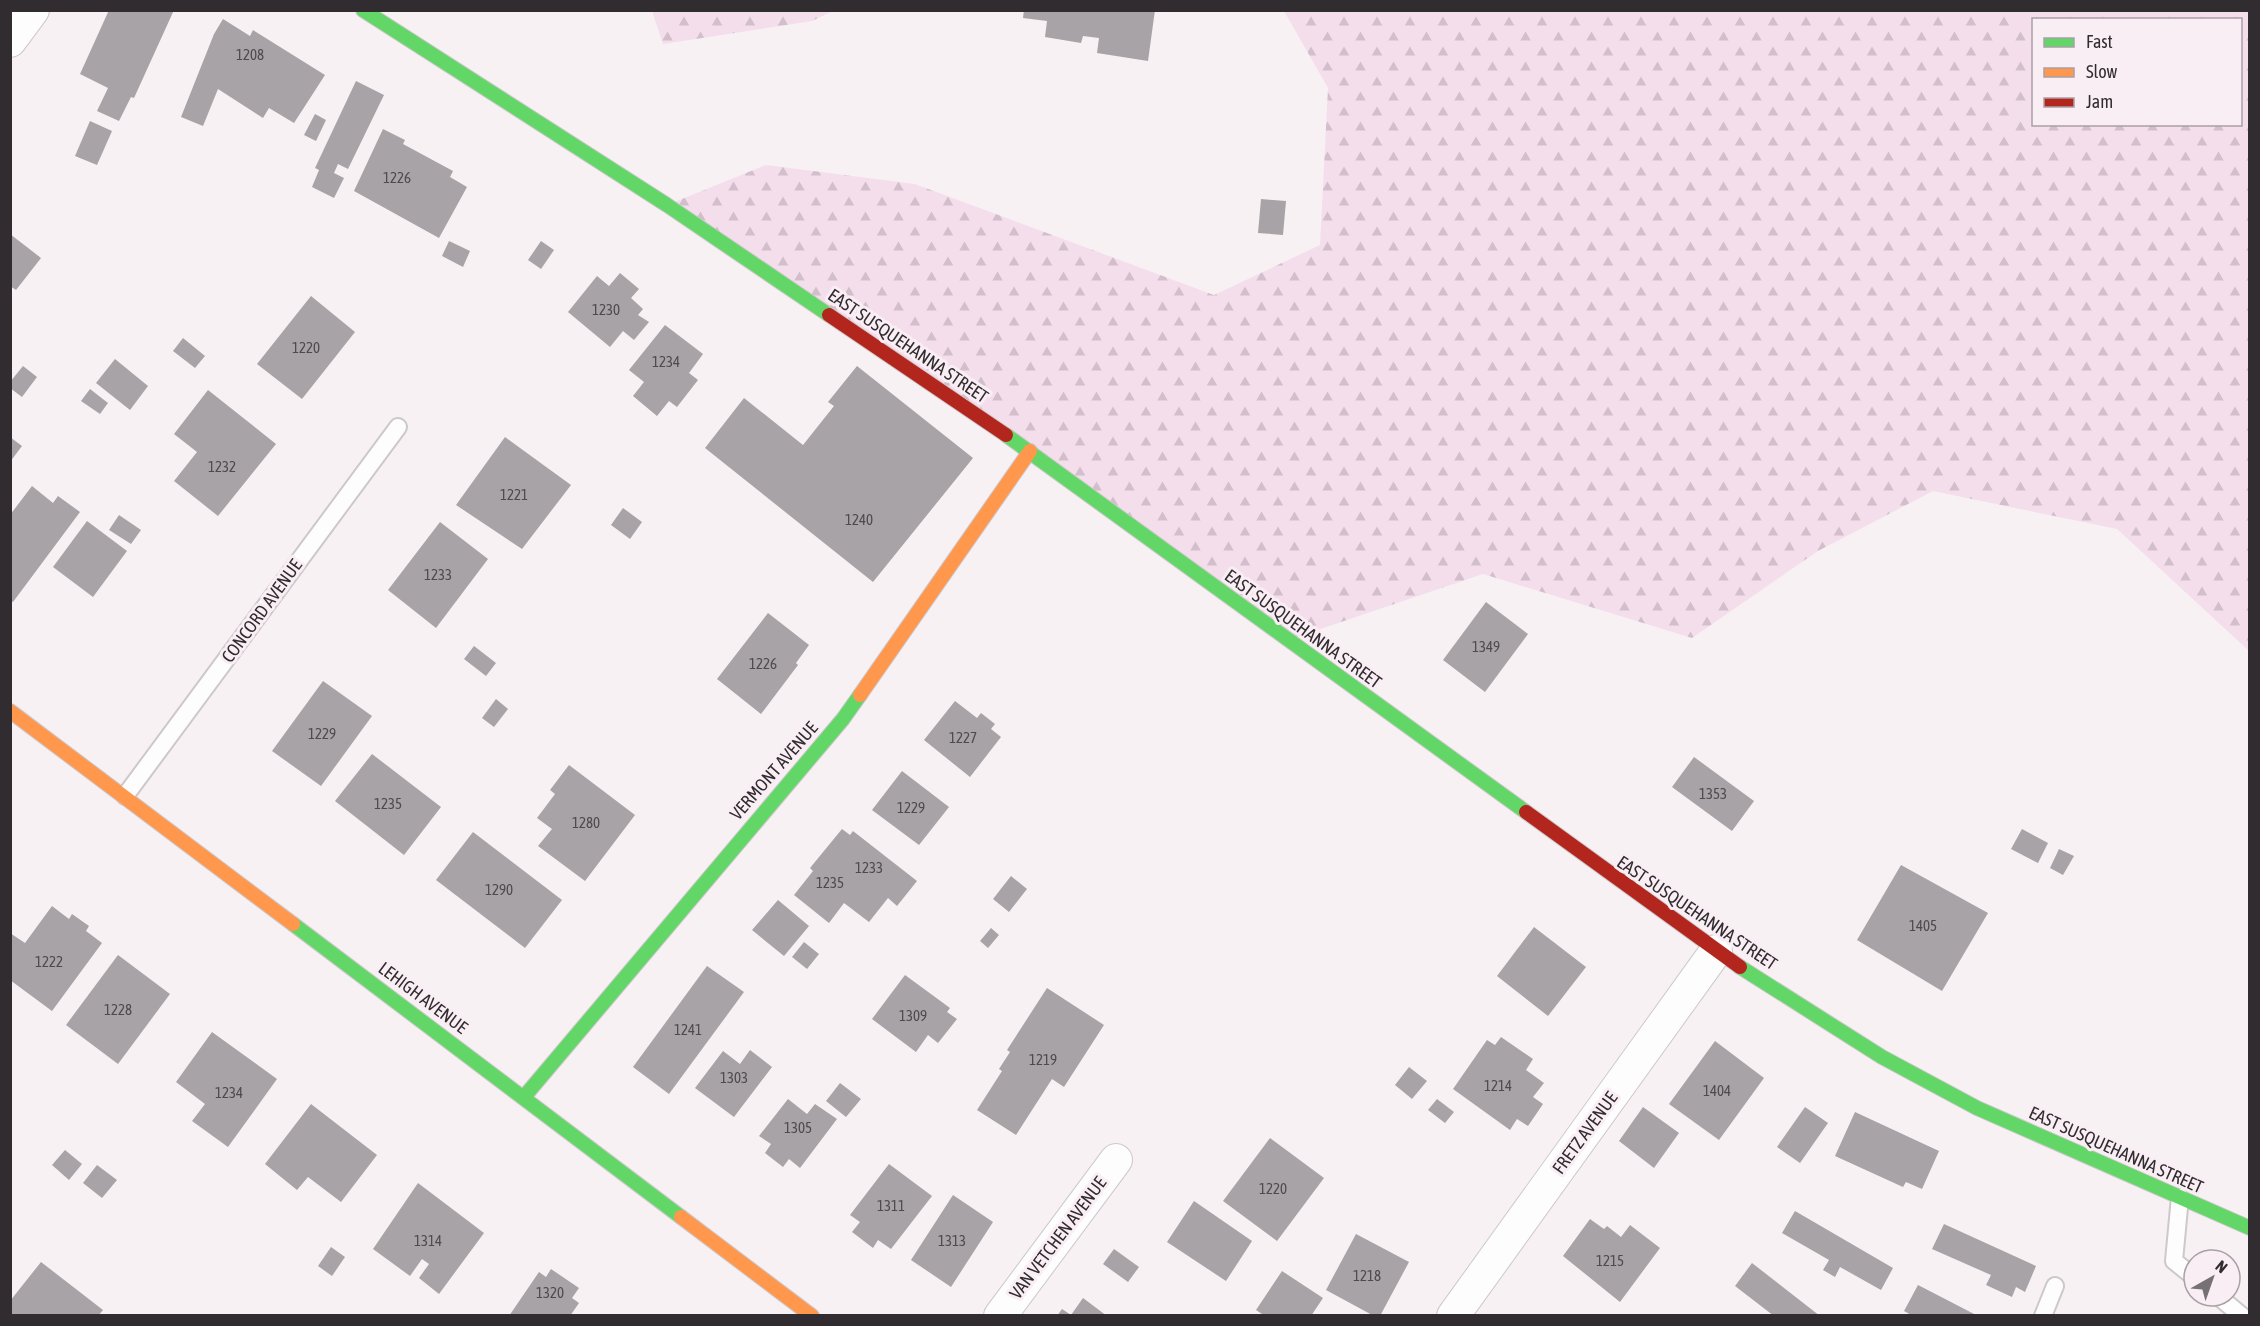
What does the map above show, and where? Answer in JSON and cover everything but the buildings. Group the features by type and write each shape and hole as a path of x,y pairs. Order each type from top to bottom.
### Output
{"main road":[{"name":"EAST SUSQUEHANNA STREET","path":"363,10 667,205 1030,451 1716,951 1882,1057 1977,1108 2250,1228"},
{"name":"VERMONT AVENUE","path":"524,1097 843,719 915,619 1030,451"},
{"name":"LEHIGH AVENUE","path":"10,711 812,1316"}],"street":[{"path":"10,40 33,10"},
{"name":"FRETZ AVENUE","path":"1453,1316 1716,951"},
{"name":"VAN VETCHEN AVENUE","path":"1000,1316 1116,1160"}],"lane":[{"name":"CONCORD AVENUE","path":"125,796 398,427"},
{"path":"2180,1197 2174,1261 2182,1267"},
{"path":"2043,1316 2055,1286"}],"green space":[{"path":"652,10 833,11 812,21 663,44"},
{"path":"1284,11 2249,11 2249,651 2117,529 1933,491 1818,551 1692,638 1483,574 1288,640 667,205 766,165 915,184 1214,295 1320,245 1328,88"}],"traffic: fast":[{"path":"363,10 667,205 829,315"},
{"path":"1006,435 1526,812"},
{"path":"524,1097 843,719 860,695"},
{"path":"293,924 681,1217"},
{"path":"1740,967 1882,1057 1977,1108 2250,1228"}],"traffic: slow":[{"path":"860,695 1030,451"},
{"path":"10,711 293,924"},
{"path":"681,1217 812,1316"}],"traffic: jam":[{"path":"829,315 1006,435"},
{"path":"1526,812 1740,967"}]}
